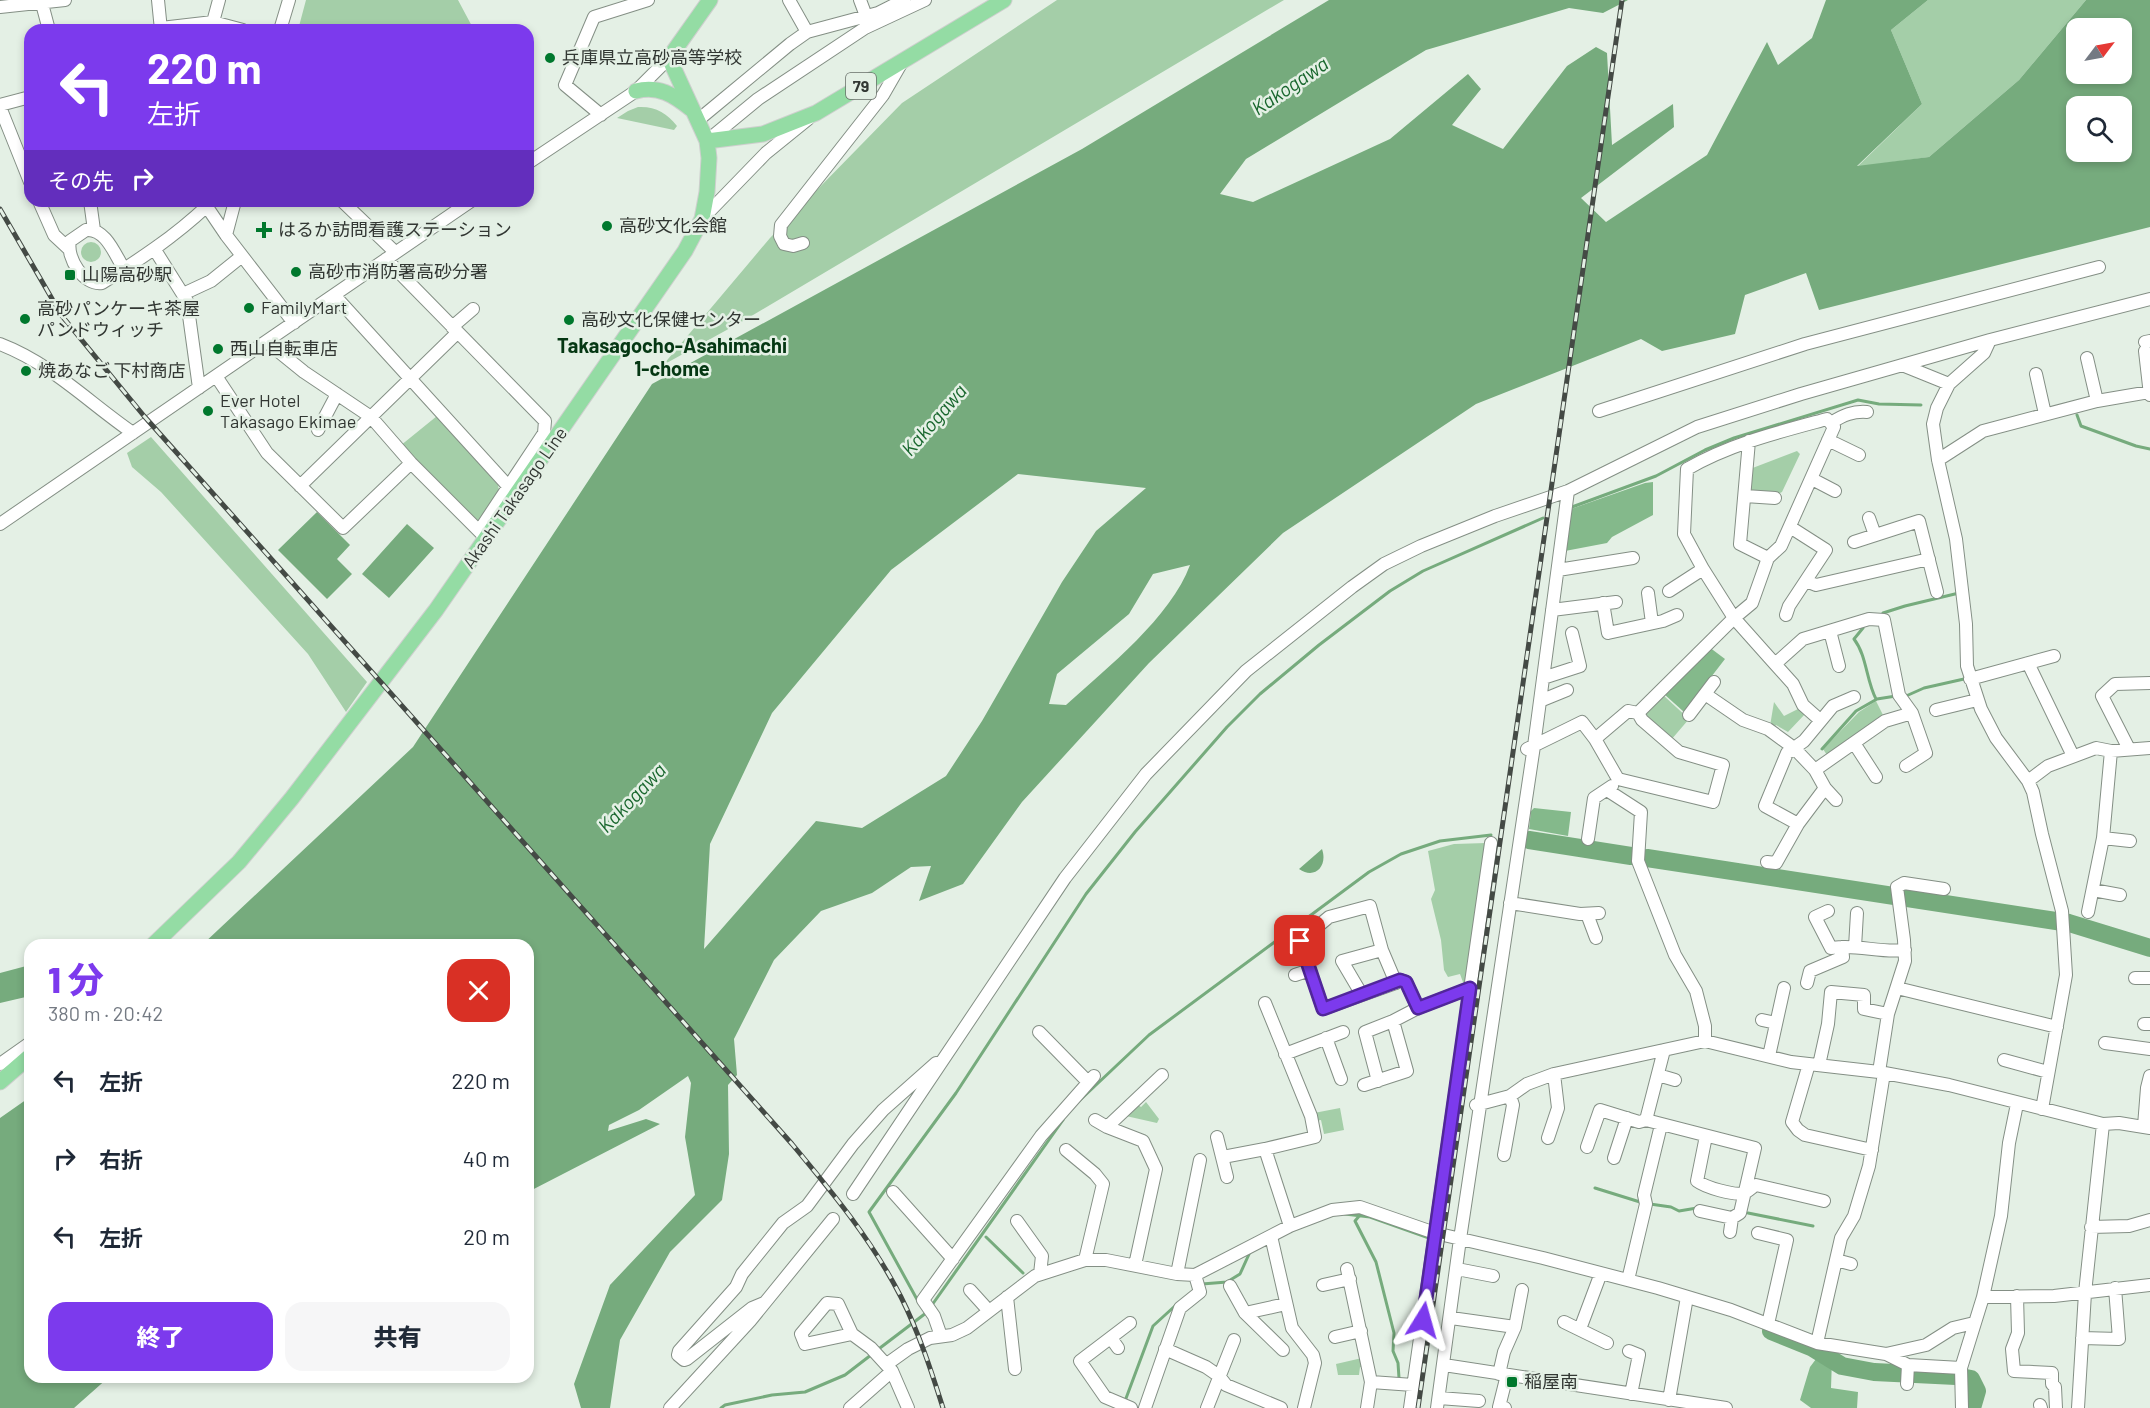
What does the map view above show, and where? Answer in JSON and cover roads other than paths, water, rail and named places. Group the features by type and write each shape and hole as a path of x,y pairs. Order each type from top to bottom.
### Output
{"main road":[{"path":"669,58 710,0"},
{"name":"79","path":"706,141 763,134 816,113 1004,0"},
{"name":"Akashi Takasago Line","path":"159,939 239,862 266,830 436,610 483,535 685,251 702,219 709,175 706,141 669,58"},
{"path":"636,91 653,88 671,94 694,115"},
{"path":"0,1082 24,1061"}],"street":[{"path":"0,7 65,0"},
{"path":"158,0 160,24"},
{"path":"213,22 219,0"},
{"path":"282,24 289,0"},
{"path":"601,115 565,85 594,16 648,0"},
{"path":"789,0 807,32"},
{"path":"860,0 866,16"},
{"path":"694,115 807,32 878,13 904,0"},
{"path":"706,141 758,99 866,28 924,0"},
{"path":"41,1 47,24"},
{"path":"198,24 213,22 220,24"},
{"path":"534,159 636,91 669,58"},
{"path":"803,243 793,246 784,244 780,236 781,225 883,95 903,61"},
{"path":"24,99 0,106 24,168"},
{"path":"702,219 766,153 816,113"},
{"path":"42,207 54,234 68,248 70,255 88,282 102,283 155,250 181,230 201,207"},
{"path":"91,207 94,230"},
{"path":"208,207 226,235 294,323"},
{"path":"226,235 233,207"},
{"path":"267,342 371,417 411,463 483,535 508,486 544,432 545,421 454,330 347,207"},
{"path":"0,524 90,460 134,433 462,207"},
{"path":"68,248 72,239 86,230 94,230 105,238 124,269"},
{"path":"155,250 188,301 191,341 199,388"},
{"path":"183,294 211,281 242,256"},
{"path":"1599,411 1805,344 2098,267"},
{"path":"335,296 508,486"},
{"path":"853,1194 1065,878 1146,774 1246,671 1384,564 1421,546 1496,516 1568,491 1697,427 1990,340 2150,299"},
{"path":"300,486 409,379 473,309"},
{"path":"1990,340 1984,353 1949,384 1937,408 1933,424 1938,460 1956,539 1970,679 1977,700 1996,738 2028,781 2033,792 2062,911 2066,975 2042,1109"},
{"path":"0,344 24,353 56,374 134,433"},
{"path":"1938,460 1983,431 2097,401 2150,393 2147,345"},
{"path":"2087,358 2097,401"},
{"path":"1902,365 1949,384"},
{"path":"2036,374 2045,414"},
{"path":"216,376 267,453 343,528 411,463"},
{"path":"318,430 337,394"},
{"path":"1831,423 1856,411 1867,412"},
{"path":"1638,713 1734,618 1752,603 1768,558 1781,546 1834,428 1827,418 1749,441 1706,458 1687,469 1684,534 1734,618 1793,684 1803,705 1820,720"},
{"path":"1828,440 1859,455"},
{"path":"1749,441 1740,544 1768,558"},
{"path":"1812,479 1835,491"},
{"path":"1479,1401 1438,1403 1478,1105 1510,903 1530,747 1540,701 1568,491"},
{"path":"1745,496 1776,498"},
{"path":"1869,518 1875,535"},
{"path":"1854,542 1919,521 1936,592"},
{"path":"1786,609 1826,550 1790,527"},
{"path":"1558,570 1633,558"},
{"path":"1806,581 1816,585 1929,559"},
{"path":"1669,591 1703,569"},
{"path":"1648,593 1652,623"},
{"path":"1552,610 1616,602"},
{"path":"1603,603 1608,633 1677,615"},
{"path":"1775,664 1803,639 1869,619 1884,620 1887,666 1899,695 1912,713 1931,751 1906,766"},
{"path":"1830,631 1839,666"},
{"path":"1543,678 1580,666 1572,633"},
{"path":"1970,679 2054,656"},
{"path":"2028,663 2073,756"},
{"path":"1689,715 1714,682"},
{"path":"2129,749 2102,696 2115,684 2150,683"},
{"path":"1540,701 1567,690"},
{"path":"1705,694 1743,720 1768,729 1794,748 1815,770 1825,788 1836,800"},
{"path":"1798,824 1765,806 1787,753 1804,741 1833,706 1854,697"},
{"path":"1936,710 1977,700"},
{"path":"1530,747 1582,722 1618,778 1713,802 1723,765 1679,752 1642,720 1638,713 1628,711 1595,739"},
{"path":"1815,770 1885,721 1912,713"},
{"path":"1854,743 1876,777"},
{"path":"2028,781 2048,766 2096,748 2111,751 2150,748"},
{"path":"2088,912 2103,838 2111,751"},
{"path":"1588,839 1587,815 1593,798 1614,785 1618,778"},
{"path":"1767,862 1776,863 1798,824 1825,788"},
{"path":"1607,789 1641,812 1638,861 1671,946 1696,990 1705,1026 1706,1041"},
{"path":"2103,838 2130,841"},
{"path":"1410,1408 1491,843"},
{"path":"1817,1343 1841,1238 1854,1216 1872,1150 1888,1014 1905,961 1897,887 1904,883 1944,889"},
{"path":"2093,890 2120,895"},
{"path":"1510,903 1593,913 1596,938"},
{"path":"1396,983 1382,950 1370,906 1329,917 1300,941 1323,1009 1396,983 1400,980 1406,982 1418,1008"},
{"path":"1828,911 1815,917 1831,948 1849,947 1892,952 1905,950"},
{"path":"1808,982 1810,971 1843,957 1849,947 1857,913"},
{"path":"1362,995 1342,961 1382,950"},
{"path":"1295,975 1310,970"},
{"path":"2136,978 2150,978"},
{"path":"1769,1056 1784,987"},
{"path":"1378,1081 1365,1032 1470,988"},
{"path":"1897,988 2057,1027"},
{"path":"1872,1150 1805,1135 1792,1122 1828,1024 1831,992 1864,995 1864,1009 1888,1014"},
{"path":"1223,1157 1315,1137 1311,1116 1265,1003"},
{"path":"1762,1020 1776,1023"},
{"path":"1364,1085 1407,1071 1393,1021"},
{"path":"941,1336 934,1316 923,1300 1041,1136 1091,1079 1039,1032"},
{"path":"1285,1054 1343,1032"},
{"path":"1326,1038 1341,1079"},
{"path":"2113,1040 2150,1049"},
{"path":"1478,1105 1510,1096 1527,1084 1554,1074 1706,1041 1814,1065 1882,1072 1949,1085 2103,1124 2119,1123 2147,1127 2147,1088 2150,1076"},
{"path":"0,1064 24,1047"},
{"path":"1646,1120 1647,1099 1658,1075 1664,1050"},
{"path":"764,1304 752,1308 687,1359 684,1360 678,1355 679,1351 736,1287 742,1274 783,1223 807,1206 853,1144 883,1110 950,1051"},
{"path":"2004,1060 2048,1072"},
{"path":"1548,1138 1548,1121 1558,1108 1554,1074"},
{"path":"1107,1127 1162,1075"},
{"path":"1658,1075 1675,1080"},
{"path":"1504,1155 1502,1138 1513,1106 1510,1096"},
{"path":"1962,1408 1961,1368 1983,1297 2001,1216 2009,1143 2017,1104"},
{"path":"1587,1147 1596,1137 1600,1110 1639,1122 1646,1120 1755,1148 1740,1213 1732,1218 1700,1211"},
{"path":"1614,1158 1627,1118"},
{"path":"1095,1120 1143,1142 1156,1169 1135,1265"},
{"path":"2078,1408 2085,1293 2103,1124"},
{"path":"1628,1280 1646,1204 1644,1195 1661,1125"},
{"path":"1706,1136 1697,1181 1736,1193 1745,1193 1756,1185 1793,1187 1822,1204"},
{"path":"1217,1137 1227,1177"},
{"path":"1265,1149 1290,1226"},
{"path":"1069,1156 1095,1174 1103,1184 1085,1260"},
{"path":"1177,1274 1200,1160"},
{"path":"900,1195 932,1227 953,1258"},
{"path":"850,1408 883,1360 930,1338 960,1332 1040,1274 1085,1260 1106,1260 1177,1274 1195,1275 1272,1240 1290,1226 1332,1210 1360,1207 1435,1233 1628,1280 1687,1297 1817,1343 1886,1354 1908,1365 1961,1368"},
{"path":"1730,1232 1732,1218"},
{"path":"670,1408 764,1304 833,1219"},
{"path":"2091,1227 2129,1226 2150,1220"},
{"path":"1019,1228 1042,1256 1040,1274"},
{"path":"1758,1233 1787,1240 1786,1272 1768,1324"},
{"path":"1272,1240 1292,1328 1316,1363 1304,1408"},
{"path":"1836,1260 1851,1264"},
{"path":"1457,1269 1493,1276"},
{"path":"1580,1329 1600,1273"},
{"path":"1323,1285 1349,1274 1371,1382 1367,1408"},
{"path":"1145,1408 1180,1308 1200,1292 1195,1275"},
{"path":"1983,1297 2054,1296 2150,1285"},
{"path":"1230,1286 1245,1313 1283,1350"},
{"path":"2082,1338 2119,1339 2115,1288"},
{"path":"970,1290 989,1311"},
{"path":"1505,1408 1500,1407 1504,1352 1515,1327 1522,1290"},
{"path":"2017,1296 2018,1333 2012,1349 2014,1371 2052,1373 2056,1408"},
{"path":"1007,1297 1008,1349 1015,1369"},
{"path":"1669,1400 1687,1297"},
{"path":"1245,1313 1286,1304"},
{"path":"1450,1318 1515,1327"},
{"path":"1564,1322 1607,1343"},
{"path":"1130,1323 1114,1343 1080,1361 1105,1397 1131,1408"},
{"path":"1886,1354 1926,1345 1953,1328 1974,1323"},
{"path":"1335,1337 1361,1331"},
{"path":"852,1334 883,1360 908,1408"},
{"path":"1207,1408 1234,1340"},
{"path":"1165,1350 1206,1367 1219,1376 1226,1385 1281,1408"},
{"path":"1629,1351 1639,1355 1631,1394"},
{"path":"1444,1365 1631,1394 1651,1402 1669,1400 1726,1408"},
{"path":"1907,1384 1908,1365"},
{"path":"1371,1382 1413,1385"}],"water":[{"name":"Kakogawa","path":"1329,0 1628,0 1603,13 1569,8 1426,50 1246,159 1220,194 1253,202 1390,139 1468,74 1481,89 1452,125 1503,149 1567,66 1596,47 1607,53 1612,145 1673,104 1674,127 1581,198 1606,222 1707,155 1767,42 1778,65 1812,38 1826,0 1928,0 1891,30 1922,104 1857,166 1929,157 2019,80 2066,24 2066,84 2132,84 2132,18 2071,18 2086,0 2150,0 2150,227 1819,310 1806,273 1745,295 1735,334 1662,351 1641,339 1476,404 1283,533 1149,663 1022,802 963,884 919,901 931,866 911,867 872,893 821,911 774,960 734,1039 737,1075 728,1085 729,1154 722,1200 670,1252 620,1340 610,1408 581,1408 574,1384 610,1285 695,1195 685,1137 691,1083 688,1076 639,1110 609,1125 608,1131 646,1119 660,1124 534,1189 534,939 208,939 413,747 652,384 1082,149","holes":["1018,474 1146,488 1096,531 1062,582 982,721 946,776 862,828 816,821 704,949 710,844 772,713 891,570","1190,565 1181,584 1153,622 1118,658 1066,705 1049,704 1057,674 1129,614 1153,574"]},
{"path":"317,512 350,545 337,559 352,574 327,599 278,550"},
{"path":"407,524 434,548 389,598 362,574"},
{"path":"1322,849 1323,861 1319,870 1310,873 1299,869"},
{"path":"24,967 24,997 0,1003 0,973"},
{"path":"24,1101 24,1383 102,1383 74,1408 0,1408 0,1118"}],"waterway":[{"path":"1572,507 1656,476 1705,450 1734,438 1858,400 1879,404 1921,405"},
{"path":"2077,415 2081,426 2150,449"},
{"path":"919,1303 869,1212 956,1093 1086,894 1135,832 1227,727 1260,694 1319,645 1390,591 1423,571 1543,518"},
{"path":"1883,613 1959,593"},
{"path":"1863,628 1854,639 1862,653 1876,699"},
{"path":"1906,696 1924,688 1964,679"},
{"path":"1822,749 1856,711 1877,699 1896,696"},
{"path":"1079,1101 1149,1035 1369,872 1401,854 1440,841 1491,835"},
{"path":"1529,840 1631,856"},
{"path":"1647,858 2069,923 2150,948"},
{"path":"932,1305 1063,1120"},
{"path":"1595,1188 1640,1202"},
{"path":"1650,1204 1671,1207 1679,1211 1697,1208"},
{"path":"1748,1213 1813,1226"},
{"path":"1345,1214 1370,1217 1429,1238"},
{"path":"1360,1215 1355,1221 1376,1262 1394,1333 1393,1351 1398,1363 1399,1378"},
{"path":"986,1237 1023,1273"},
{"path":"1202,1284 1227,1282 1240,1274 1250,1252"},
{"path":"1125,1401 1153,1326 1176,1305"},
{"path":"876,1351 926,1313"},
{"path":"1771,1331 1813,1348 1842,1366 1874,1372 1956,1376 1971,1379 1977,1391 1972,1408"},
{"path":"721,1408 725,1405 772,1395 805,1392 845,1375 871,1355"}],"railway":[{"path":"1418,1408 1622,0"},
{"path":"0,209 62,316 144,416 792,1144 836,1198 864,1236 901,1297 919,1338 943,1408"}],"place":[{"name":"兵庫県立高砂高等学校","path":"550,58"},
{"name":"高砂文化会館","path":"607,226"},
{"name":"はるか訪問看護ステーション","path":"264,230"},
{"name":"高砂市消防署高砂分署","path":"296,272"},
{"name":"山陽高砂駅","path":"70,275"},
{"name":"FamilyMart","path":"249,308"},
{"name":"高砂パンケーキ茶屋 パンドウィッチ","path":"25,319"},
{"name":"高砂文化保健センター","path":"569,320"},
{"name":"西山自転車店","path":"218,349"},
{"name":"焼あなご 下村商店","path":"26,371"},
{"name":"Ever Hotel Takasago Ekimae","path":"208,411"},
{"name":"稲屋南","path":"1512,1382"}],"district":[{"name":"Takasagocho-Asahimachi 1-chome","path":"672,358"}]}
